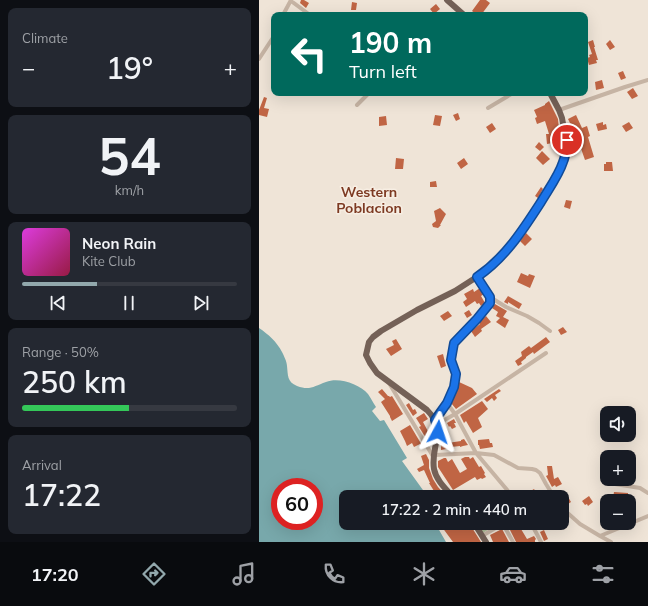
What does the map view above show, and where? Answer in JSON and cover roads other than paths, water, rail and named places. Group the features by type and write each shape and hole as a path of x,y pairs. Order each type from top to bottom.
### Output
{"main road":[{"path":"447,0 461,12"},
{"path":"447,490 439,480 435,469 438,432 436,421 427,410 377,373 367,359 367,348 373,337 381,331 483,273 507,250 522,231 550,187 566,153 567,140 562,118 552,96"},
{"path":"478,530 486,542"}],"street":[{"path":"285,12 291,0 306,12"},
{"path":"259,59 271,41"},
{"path":"559,110 625,86 648,80"},
{"path":"357,105 366,96"},
{"path":"488,108 508,96"},
{"path":"477,277 490,297 506,307 539,322 550,331"},
{"path":"490,297 490,303 454,343 451,360 456,374 454,387 447,403 436,421 441,422 455,414 546,353"},
{"path":"388,382 435,456 476,453 494,455 518,468 537,470 549,490"},
{"path":"447,403 455,414 476,453 508,490"},
{"path":"628,486 640,488 648,493"},
{"path":"569,514 580,524 611,542"},
{"path":"600,536 648,516"},
{"path":"482,536 492,530"},
{"path":"507,530 513,542"},
{"path":"535,530 541,542"}],"water":[{"path":"259,328 272,338 280,348 287,363 289,378 291,382 297,386 309,388 337,380 349,382 364,390 376,407 372,411 380,421 384,420 407,458 402,461 423,490 339,490 339,530 439,530 446,542 259,542"}],"district":[{"name":"Western Poblacion","path":"369,200"}]}
